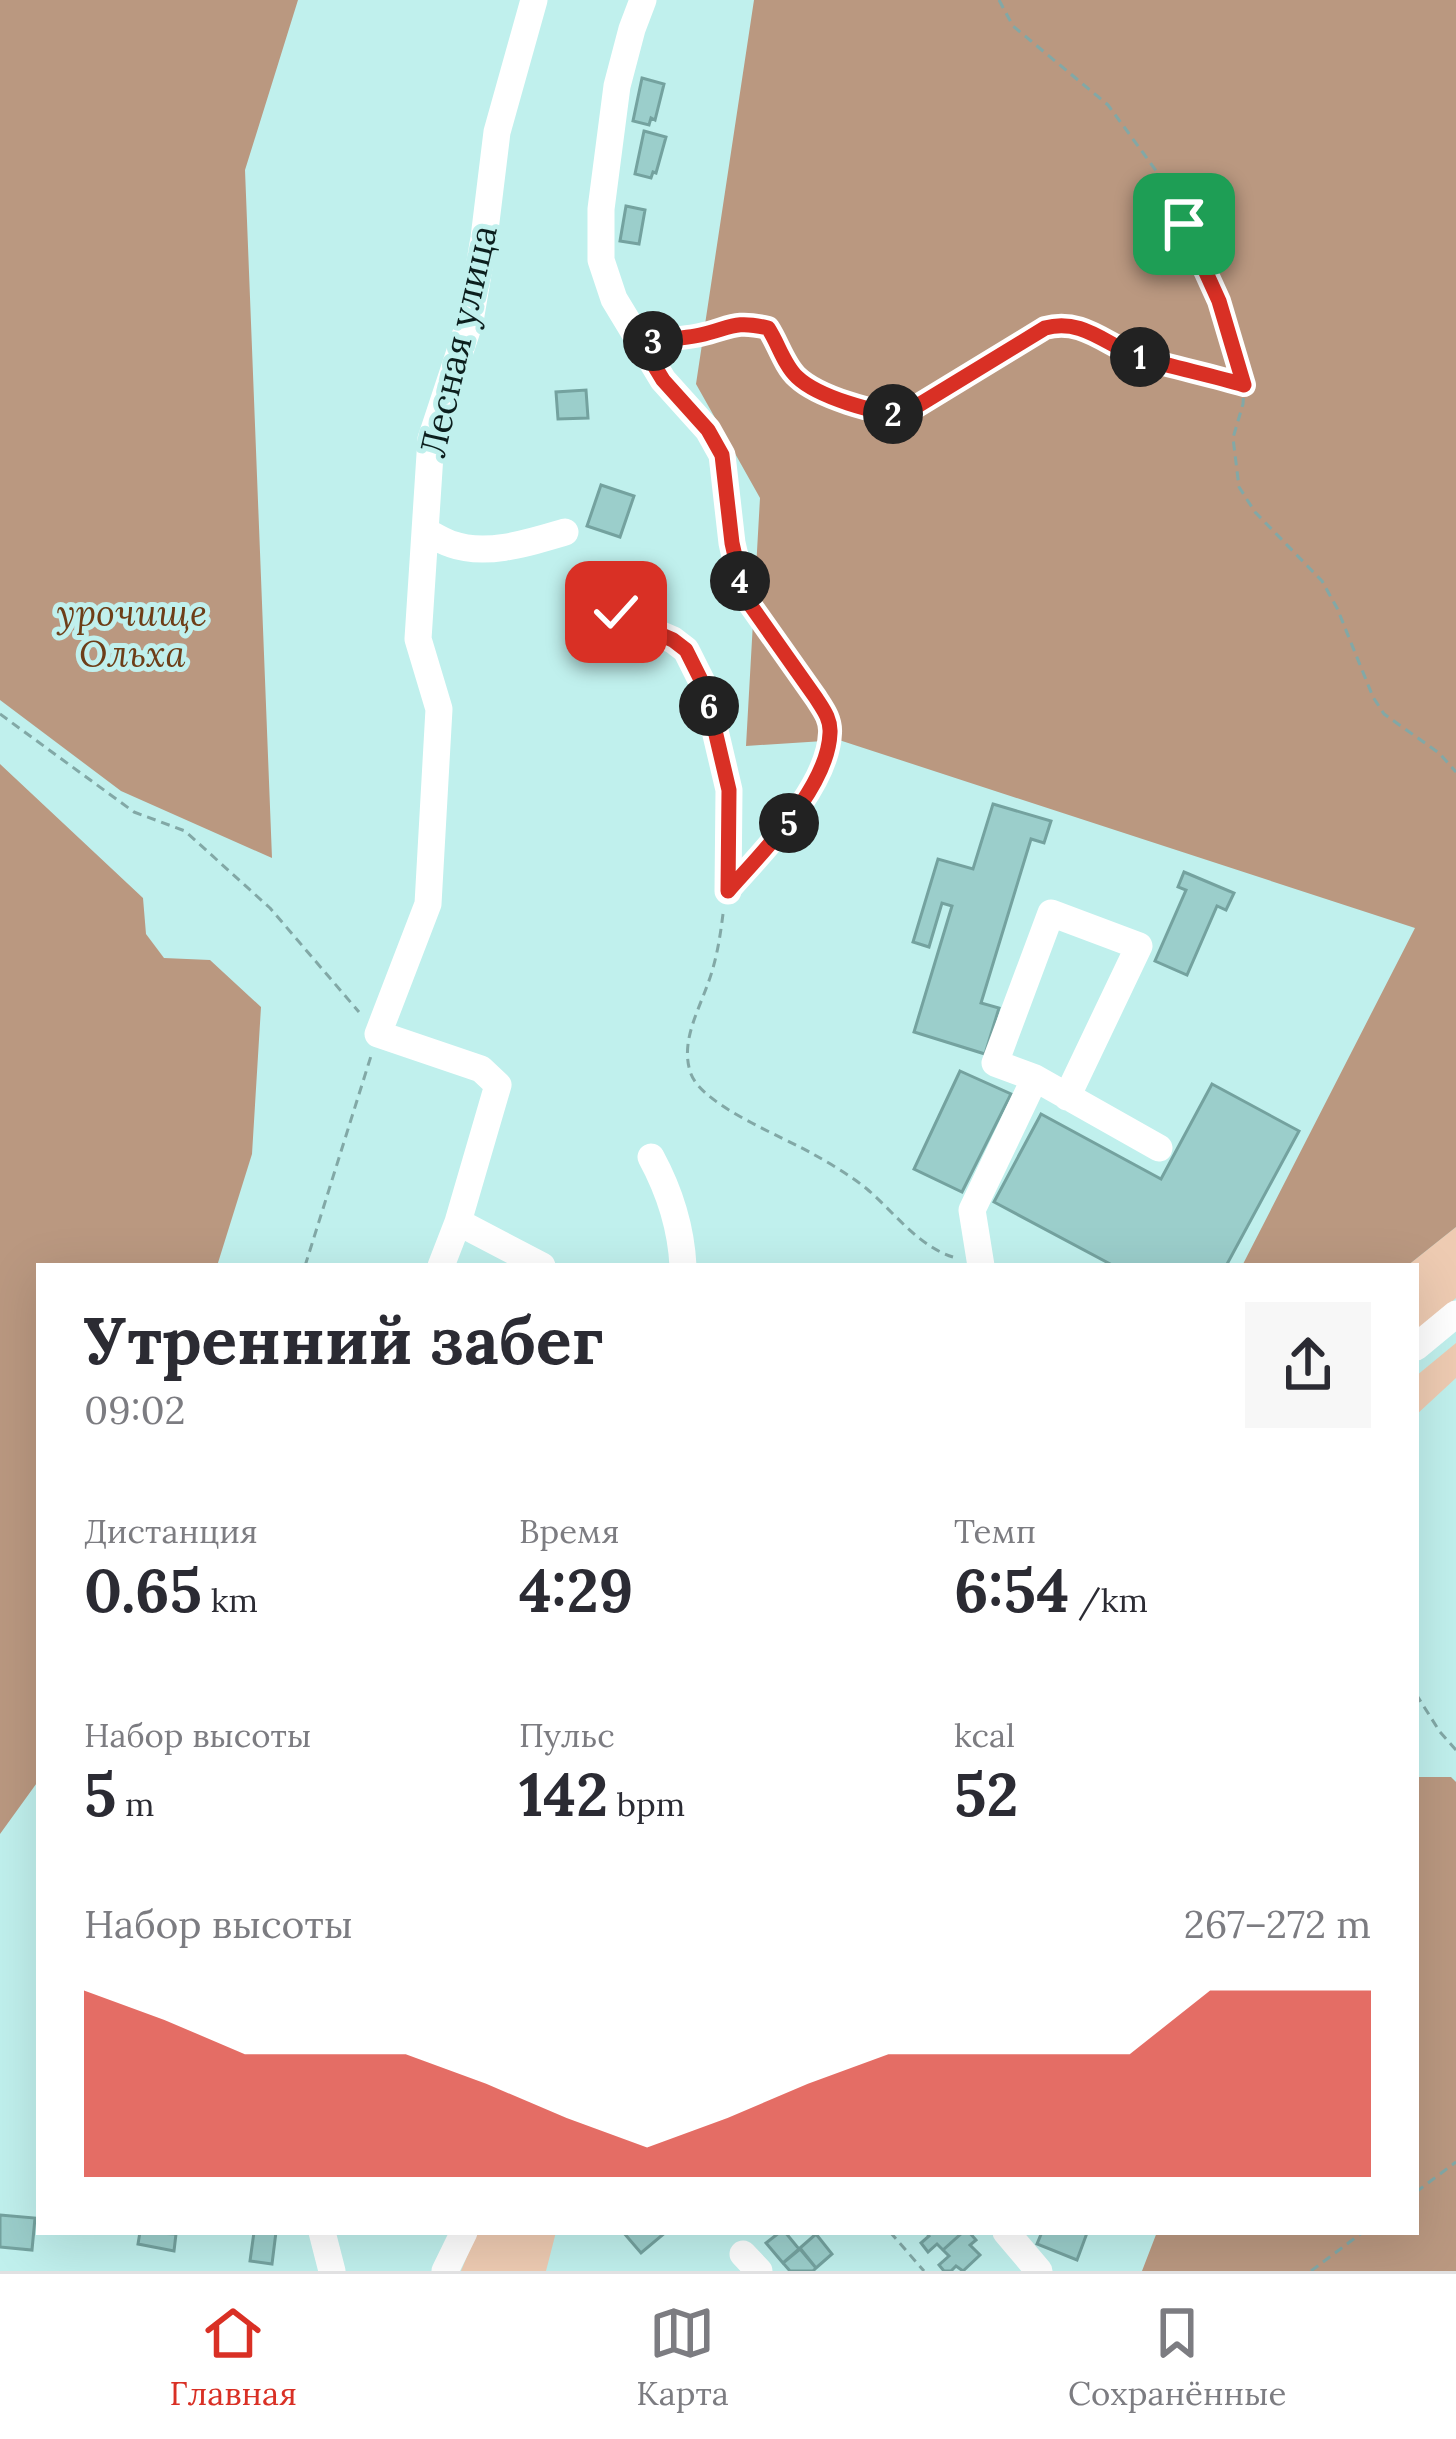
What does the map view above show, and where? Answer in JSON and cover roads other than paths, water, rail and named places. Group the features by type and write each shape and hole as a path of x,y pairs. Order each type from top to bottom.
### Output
{"street":[{"name":"Лесная улица","path":"458,1222 498,1085 481,1069 378,1034 428,904 439,709 418,639 431,439 470,321 497,132 534,0"},
{"path":"643,0 617,86 601,209 601,260 614,299 663,380 708,430 722,455 732,543 744,596"},
{"path":"425,531 465,548 514,547 566,532"},
{"path":"613,598 622,618 686,650 705,688 729,790 728,891"},
{"path":"1067,1096 1139,946 1051,913 995,1063 1035,1078 1159,1148"},
{"path":"981,1263 972,1210 1035,1078"},
{"path":"651,1157 674,1207 683,1263"},
{"path":"442,1263 458,1222 536,1263"},
{"path":"1419,1345 1456,1314"},
{"path":"323,2235 331,2266"},
{"path":"331,2266 336,2235"},
{"path":"446,2271 463,2235"},
{"path":"1000,2271 1023,2252"}],"park label":[{"name":"урочище Ольха","path":"132,634"}]}
